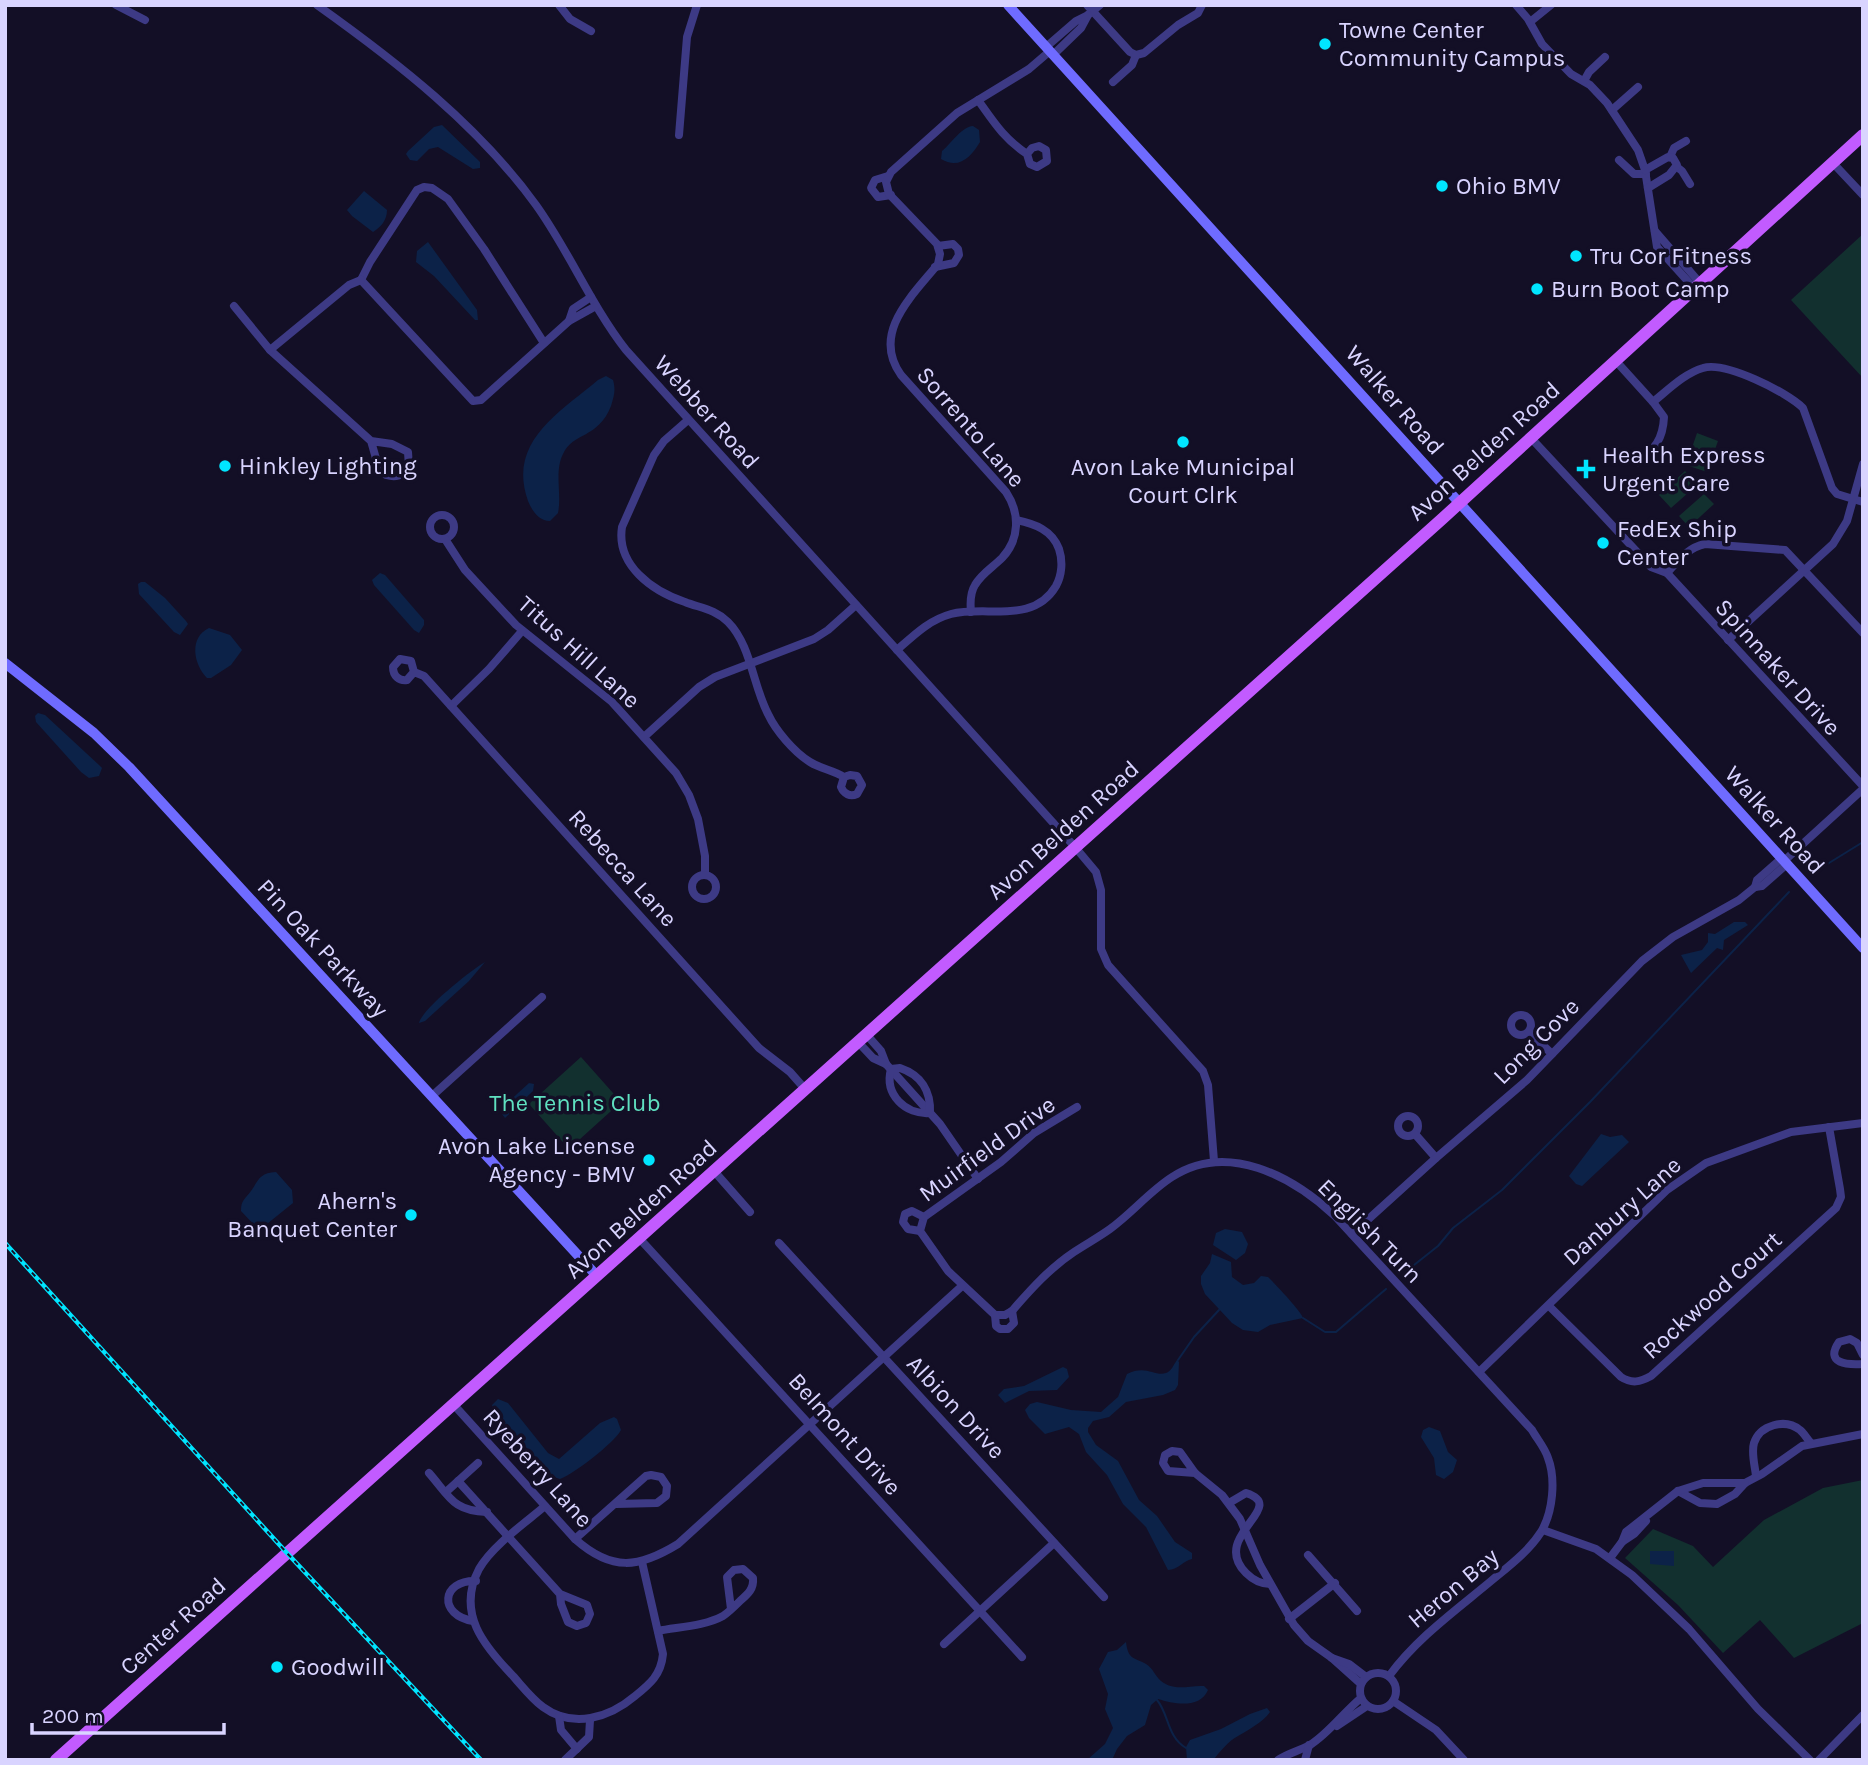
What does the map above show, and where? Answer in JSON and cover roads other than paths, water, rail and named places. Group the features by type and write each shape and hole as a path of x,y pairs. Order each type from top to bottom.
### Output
{"main road":[{"name":"Avon Belden Road","path":"286,1552 454,1405 1458,503 1863,135"},
{"name":"Center Road","path":"56,1760 286,1552"}],"street":[{"path":"116,5 145,20"},
{"name":"Webber Road","path":"317,5 410,75 507,170 549,226 596,306 626,350 1096,873 1101,890 1101,949 1108,965 1203,1071 1208,1085 1214,1161"},
{"path":"559,5 574,23 591,31"},
{"path":"679,135 687,37 697,5"},
{"name":"Walker Road","path":"1008,5 1863,948"},
{"path":"1091,9 1130,52 1136,55 1144,53 1178,25 1198,13 1202,5"},
{"path":"1516,5 1530,22 1542,44 1571,74 1595,89 1638,150 1646,172 1655,231 1697,286"},
{"path":"1530,22 1551,5"},
{"name":"Sorrento Lane","path":"971,612 974,586 1009,549 1014,538 1014,508 1006,492 901,375 892,359 889,341 893,323 940,258 938,246 891,195 879,197 872,190 874,180 888,176 944,124 1029,69 1091,9"},
{"path":"1113,82 1132,65 1136,55"},
{"path":"1584,81 1589,72 1605,57"},
{"path":"1612,110 1638,87"},
{"path":"978,100 999,131 1027,154"},
{"path":"1670,157 1674,148 1686,141"},
{"path":"1619,160 1634,174 1646,172 1664,158 1670,157 1675,160 1690,184"},
{"path":"1832,162 1863,195"},
{"path":"1648,188 1677,167"},
{"path":"888,176 886,187 891,195"},
{"path":"270,350 349,285 361,280 418,190 428,187 448,199 484,249 544,343"},
{"name":"Sorrento Lane","path":"935,267 954,263 959,255 953,244 938,246"},
{"path":"361,280 473,401 481,400 569,321 596,306"},
{"path":"569,321 573,309 591,297"},
{"path":"234,306 270,350 371,441 377,461 386,474 398,476 409,467 408,452 392,444 371,441"},
{"path":"1615,360 1664,417 1662,436 1657,445 1638,462"},
{"path":"1653,402 1706,366 1731,370 1766,386 1803,408 1832,488 1837,494 1863,502"},
{"path":"688,419 664,441 650,462 622,527 621,546 631,566 655,588 674,598 707,609 727,621 739,637 768,714 778,729 810,762 844,777"},
{"name":"Spinnaker Drive","path":"1530,437 1645,562 1667,573 1863,788"},
{"path":"1728,640 1840,535 1863,464"},
{"path":"897,650 932,621 971,612 997,613 1027,608 1045,599 1058,583 1062,562 1055,542 1041,527 1016,520"},
{"name":"Titus Hill Lane","path":"445,539 465,570 523,631 601,692 676,773 694,807 702,831 705,874"},
{"path":"1667,573 1686,552 1705,544 1785,550 1863,633"},
{"path":"643,737 706,681 819,636 856,605"},
{"path":"451,706 523,631"},
{"name":"Pin Oak Parkway","path":"5,663 94,733 129,767 597,1276"},
{"name":"Rebecca Lane","path":"414,672 424,677 451,706 759,1048 790,1072 805,1089"},
{"name":"Long Cove","path":"1352,1234 1501,1104 1642,961 1673,937 1739,900 1755,887 1757,880 1784,861 1863,788"},
{"path":"432,1096 541,997"},
{"path":"1529,1032 1552,1054"},
{"path":"862,1038 873,1058 888,1066 911,1072 922,1081 931,1102 930,1113"},
{"path":"888,1066 930,1113 978,1179"},
{"path":"888,1066 891,1091 899,1103 918,1114 930,1113"},
{"name":"Muirfield Drive","path":"962,1286 948,1271 922,1224 1034,1133 1077,1107"},
{"name":"Danbury Lane","path":"1479,1372 1667,1190 1692,1171 1722,1156 1791,1132 1863,1123"},
{"name":"Rockwood Court","path":"1549,1306 1621,1377 1638,1382 1651,1376 1836,1208 1841,1197 1829,1127"},
{"path":"1415,1134 1436,1158"},
{"name":"English Turn","path":"995,1314 996,1326 1008,1329 1014,1323 1012,1311 1049,1272 1138,1207 1183,1170 1214,1161 1244,1164 1284,1179 1325,1206 1532,1430 1549,1458 1553,1485 1543,1530"},
{"path":"714,1171 750,1212"},
{"name":"Belmont Drive","path":"639,1238 1022,1657"},
{"name":"Albion Drive","path":"779,1243 1104,1597"},
{"path":"962,1286 995,1314 1005,1315 1012,1311"},
{"name":"Ryeberry Lane","path":"454,1405 575,1539 590,1552 606,1560 642,1562 655,1558 678,1544 962,1286"},
{"path":"1863,1355 1857,1343 1850,1339 1839,1342 1835,1349 1835,1356 1840,1363 1863,1364"},
{"path":"1756,1476 1753,1449 1762,1431 1774,1424 1791,1425 1801,1430 1811,1443"},
{"path":"1678,1491 1700,1503 1717,1504 1735,1494 1745,1483 1762,1474 1790,1452 1811,1443 1863,1434"},
{"path":"446,1492 478,1463"},
{"path":"429,1473 460,1507 468,1511 487,1512"},
{"path":"1195,1473 1229,1503 1289,1619 1308,1641 1364,1681"},
{"path":"575,1539 646,1476 661,1477 667,1486 666,1496 657,1503 616,1504"},
{"path":"458,1481 560,1594"},
{"path":"1610,1558 1651,1513 1678,1491 1703,1483 1745,1483"},
{"path":"1229,1503 1247,1493 1258,1499 1258,1512 1239,1537 1235,1547 1240,1564 1254,1580 1270,1584"},
{"path":"545,1506 509,1537 480,1569 471,1604 473,1621 481,1641 542,1707 559,1716 590,1720 615,1712 657,1676 662,1666 663,1654 642,1562"},
{"path":"1543,1530 1596,1549 1610,1558 1673,1613 1758,1709 1810,1760"},
{"name":"Heron Bay","path":"1389,1676 1411,1648 1518,1558 1543,1530"},
{"path":"944,1644 1054,1543"},
{"path":"1308,1555 1357,1611"},
{"path":"658,1631 708,1622 724,1615 731,1609 752,1587 753,1578 743,1569 734,1570 727,1577 731,1609"},
{"path":"473,1621 455,1614 447,1604 447,1598 449,1592 464,1581 476,1581"},
{"path":"1289,1619 1335,1583"},
{"path":"1348,1715 1361,1698 1364,1681 1377,1673 1393,1680 1396,1691 1393,1701 1384,1709 1367,1706 1361,1698"},
{"path":"1393,1701 1436,1730 1464,1760"},
{"path":"1278,1760 1309,1745 1348,1715 1367,1706"},
{"path":"1819,1760 1863,1715"},
{"path":"559,1716 561,1730 577,1749"},
{"path":"565,1760 589,1737 590,1720"},
{"path":"1305,1760 1309,1745"}],"water":[{"path":"442,125 480,162 480,168 473,169 438,147 429,149 417,161 410,160 406,154 408,151 434,127"},
{"path":"973,126 979,130 980,142 973,153 959,162 941,159 942,151 961,132"},
{"path":"364,191 387,210 383,223 373,232 347,210"},
{"path":"428,242 477,310 478,320 416,262 417,251"},
{"path":"606,376 613,380 614,384 611,406 606,417 593,430 567,447 559,468 558,513 550,521 542,519 536,515 528,501 523,480 531,445 553,417"},
{"path":"380,573 385,575 424,620 419,633 374,585 372,580"},
{"path":"145,582 165,598 186,621 188,624 180,635 174,632 139,594 138,584"},
{"path":"209,628 230,635 242,650 231,665 207,678 199,666 195,651 198,638"},
{"path":"38,713 45,715 102,768 99,776 89,778 81,772 36,722 35,716"},
{"path":"1734,922 1745,922 1748,925 1724,940 1723,950 1717,948 1691,973 1681,955 1702,950 1708,942 1708,933 1715,934"},
{"path":"485,962 469,981 425,1021 419,1023 438,1000"},
{"path":"529,1083 534,1084 533,1091 505,1118 502,1114 504,1106"},
{"path":"1601,1134 1610,1137 1622,1135 1629,1142 1582,1186 1576,1184 1569,1176"},
{"path":"276,1172 292,1190 293,1203 262,1228 256,1227 241,1211 243,1202 261,1177"},
{"path":"1225,1229 1242,1232 1248,1244 1245,1253 1236,1260 1213,1245 1216,1233"},
{"path":"1212,1254 1231,1262 1232,1277 1243,1285 1254,1283 1261,1276 1268,1277 1303,1318 1270,1325 1258,1332 1243,1330 1232,1323 1205,1294 1201,1284 1201,1276 1210,1263"},
{"path":"1177,1360 1178,1385 1175,1390 1126,1402 1109,1417 1093,1421 1088,1428 1096,1445 1118,1461 1139,1500 1157,1516 1175,1542 1192,1553 1192,1559 1168,1570 1146,1527 1123,1504 1107,1475 1086,1452 1079,1434 1069,1427 1045,1434 1025,1410 1030,1404 1037,1402 1071,1410 1101,1412 1118,1397 1127,1374 1140,1370 1166,1373"},
{"path":"1063,1367 1067,1369 1069,1377 1057,1390 1029,1391 1005,1403 998,1395 1004,1389 1024,1386"},
{"path":"498,1399 508,1403 548,1453 559,1459 600,1423 614,1417 621,1430 593,1458 560,1479 554,1477 495,1414 492,1405"},
{"path":"1429,1427 1440,1431 1448,1452 1457,1460 1453,1472 1444,1479 1436,1475 1434,1458 1421,1437 1423,1430"},
{"path":"1650,1551 1674,1551 1674,1566 1650,1564"},
{"path":"1126,1642 1130,1655 1148,1666 1166,1684 1177,1687 1204,1686 1208,1690 1193,1703 1158,1699 1151,1705 1145,1725 1127,1736 1112,1760 1087,1760 1105,1744 1113,1728 1105,1709 1108,1694 1099,1669 1108,1652 1117,1650"},
{"path":"1267,1708 1270,1712 1263,1719 1231,1741 1213,1760 1187,1760 1186,1747 1190,1740"}],"waterway":[{"path":"1816,871 1863,842"},
{"path":"1404,1273 1438,1246 1453,1228 1502,1190 1590,1102 1789,892"},
{"path":"1303,1318 1325,1332 1336,1332 1386,1289"},
{"path":"1178,1360 1194,1337 1219,1310"},
{"path":"1157,1700 1175,1738 1186,1748"}],"railway":[{"path":"5,1243 286,1552 481,1760"}],"place":[{"name":"Towne Center Community Campus","path":"1325,44"},
{"name":"Ohio BMV","path":"1442,186"},
{"name":"Tru Cor Fitness","path":"1576,256"},
{"name":"Burn Boot Camp","path":"1537,289"},
{"name":"Avon Lake Municipal Court Clrk","path":"1183,442"},
{"name":"Hinkley Lighting","path":"225,466"},
{"name":"Health Express Urgent Care","path":"1586,469"},
{"name":"FedEx Ship Center","path":"1603,543"},
{"name":"Avon Lake License Agency - BMV","path":"649,1160"},
{"name":"Ahern's Banquet Center","path":"411,1215"},
{"name":"Goodwill","path":"277,1667"}],"park label":[{"name":"The Tennis Club","path":"575,1103"}]}
